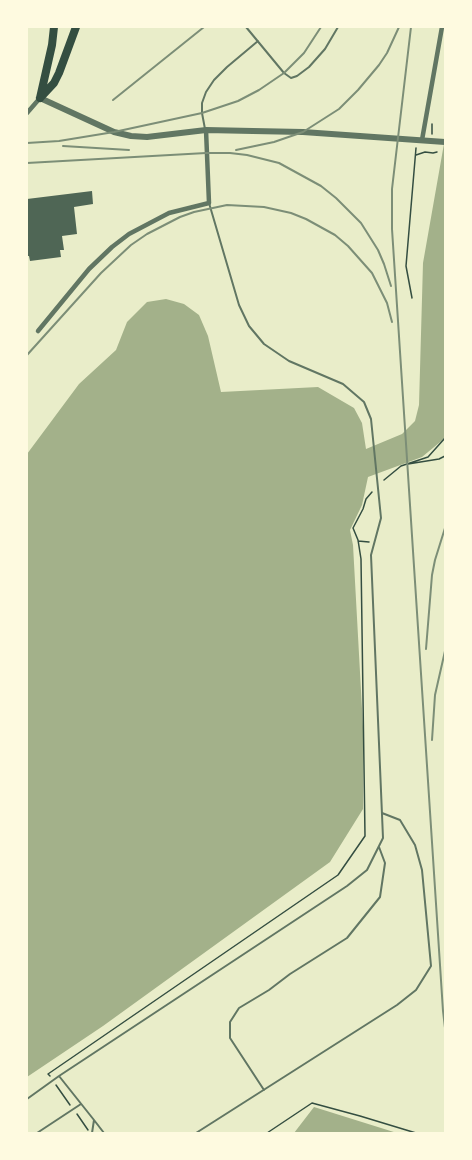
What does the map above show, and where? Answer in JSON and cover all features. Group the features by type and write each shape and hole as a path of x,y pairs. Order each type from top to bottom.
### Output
{"main road":[{"path":"40,98 52,45 53,27"},
{"path":"66,50 70,27"},
{"path":"40,98 54,83 76,27"}],"street":[{"path":"422,140 442,27"},
{"path":"27,113 40,98 122,135 147,137 206,130 303,132 438,141"},
{"path":"38,331 89,269 129,234 169,213 209,203 206,130"}],"lane":[{"path":"246,27 284,73 291,78 309,67 325,49 338,27"},
{"path":"206,130 202,103 206,92 227,67 258,41"},
{"path":"27,1099 348,886 367,870 383,838 370,555 381,518 370,419 364,402 344,384 289,361 264,344 249,326 239,305 209,203"},
{"path":"196,1133 397,1005 416,990 431,966 422,870 415,845 400,820 382,813"},
{"path":"264,1090 230,1038 230,1022 239,1008 347,938 380,897 385,863 379,846"},
{"path":"59,1076 104,1133"},
{"path":"38,1133 81,1104"},
{"path":"91,1133 94,1120"}],"path":[{"path":"433,118 438,141"},
{"path":"412,298 406,266 415,148 423,148"},
{"path":"415,155 437,152"},
{"path":"384,480 401,466 428,458 445,438"},
{"path":"401,466 445,456"},
{"path":"91,1133 48,1074 338,875 365,836 361,559 358,540 353,528 366,499 372,492"},
{"path":"358,540 374,543"},
{"path":"267,1133 312,1103 416,1133"}],"shaded area":[{"path":"445,138 445,438 422,457 368,477 362,505 350,530 353,545 363,727 363,809 330,862 103,1026 27,1077 27,454 79,384 116,350 127,322 147,302 166,299 184,304 199,315 208,336 221,392 318,387 354,408 362,423 366,449 402,434 415,421 419,405 423,263"},
{"path":"314,1107 397,1133 294,1133"}],"building":[{"path":"92,191 93,204 74,207 77,234 62,236 64,250 60,250 61,257 30,261 27,256 27,199"}],"railway":[{"path":"113,100 204,27"},
{"path":"27,143 59,141 114,132 202,113 238,101 284,73 304,53 321,27"},
{"path":"236,150 274,142 303,132 339,109 379,65 399,27"},
{"path":"411,27 392,189 392,229 445,1028"},
{"path":"63,146 129,150"},
{"path":"27,163 206,153 247,155 279,163 321,186 361,223 378,250 391,286"},
{"path":"27,355 101,273 131,245 180,217 227,205 264,207 291,213 335,235 372,273 387,303 392,322"},
{"path":"426,649 432,575 445,528"},
{"path":"432,740 435,695 445,651"}]}
